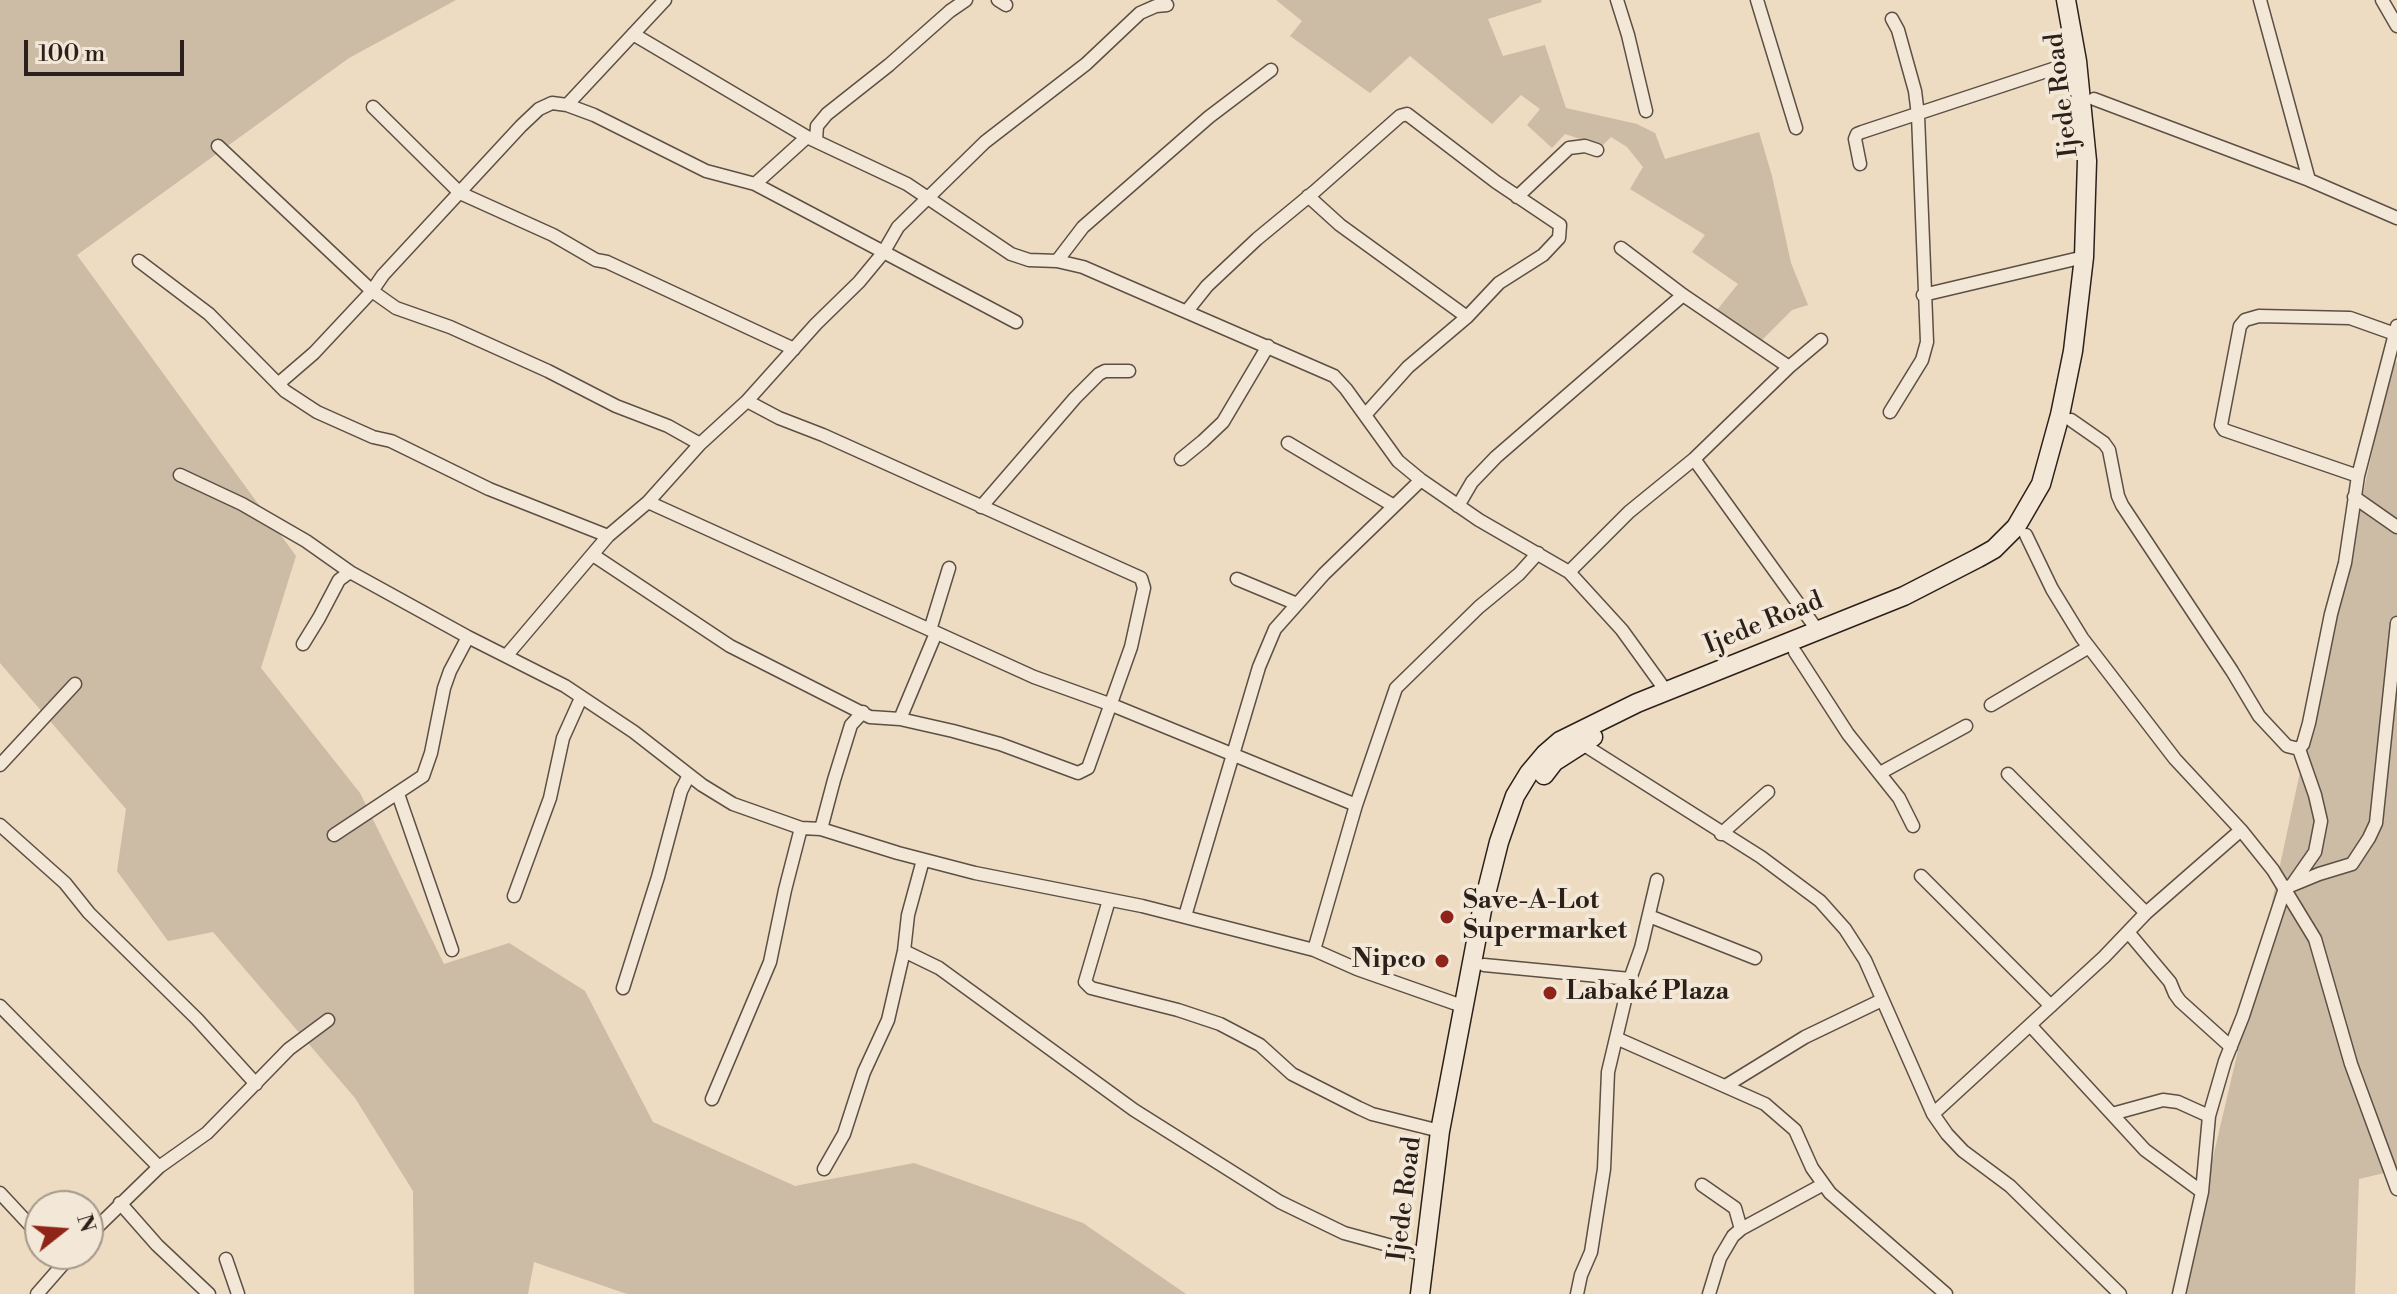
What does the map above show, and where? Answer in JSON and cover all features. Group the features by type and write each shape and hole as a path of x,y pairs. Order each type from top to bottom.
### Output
{"main road":[{"name":"Ijede Road","path":"1420,1294 1440,1131 1482,910 1499,842 1515,796 1529,773 1560,741 1637,703 1904,596 1994,549 2016,527 2041,484 2073,351 2084,257 2087,161 2077,61 2066,0"},
{"name":"Ijede Road","path":"1432,1294 1452,1135 1493,914 1525,802 1538,780 1554,762 1581,743 1644,713 1911,605 2002,558 2026,535 2052,490 2085,355 2095,261 2098,163 2094,99 2077,0"}],"street":[{"path":"567,105 665,0"},
{"path":"755,184 812,139 817,126 827,114 966,0"},
{"path":"1617,0 1646,111"},
{"path":"1757,0 1796,128"},
{"path":"2260,0 2309,180"},
{"path":"2382,0 2397,26"},
{"path":"507,655 608,536 648,502 700,444 747,401 859,282 883,253 898,227 985,142 1086,64 1140,13 1167,5"},
{"path":"1890,412 1922,360 1927,342 1918,115 1915,91 1892,19"},
{"path":"633,34 812,139 886,172 1011,254 1029,260 1057,261 1083,267 1334,376 1398,461 1458,506 1569,572 1622,630 1666,691"},
{"path":"1860,164 1855,139 1857,134 2077,61"},
{"path":"1057,261 1083,227 1209,117 1271,70"},
{"path":"2094,99 2309,180 2397,218"},
{"path":"278,384 314,353 539,109 552,103 594,115 706,171 755,184 1016,322"},
{"path":"373,107 460,193 553,235 596,260 607,262 794,349"},
{"path":"1187,311 1216,276 1400,116 1407,114 1517,197 1560,225 1559,238 1543,255 1499,283 1467,317 1408,367 1365,415"},
{"path":"218,146 372,291 396,308 548,371 700,444"},
{"path":"1517,197 1569,148 1585,146 1597,150"},
{"path":"1308,196 1340,225 1467,317"},
{"path":"1621,248 1683,295 1789,367"},
{"path":"1923,295 2084,257"},
{"path":"139,261 209,314 278,384 317,412 373,437 391,441 489,489 608,536"},
{"path":"1458,506 1472,482 1496,457 1683,295"},
{"path":"2299,749 2309,723 2331,614 2345,563 2358,476 2396,330 2350,318 2259,316 2245,320 2240,326 2221,425 2224,430 2358,476"},
{"path":"1569,572 1629,512 1694,459 1821,340"},
{"path":"1181,459 1223,422 1268,346"},
{"path":"981,507 1099,374 1129,371"},
{"path":"593,555 730,646 870,717 900,719 1000,744 1078,773 1085,771 1091,764 1131,647 1143,581 747,401"},
{"path":"2071,420 2109,450 2122,505 2259,716 2287,746 2299,749"},
{"path":"1288,443 1394,506"},
{"path":"1694,459 1818,631"},
{"path":"180,475 242,504 306,541 350,572 565,686 733,804 801,828 821,829 923,860 1185,916 1314,950 1357,969 1465,1007"},
{"path":"1185,916 1267,644 1275,629 1324,574 1421,480"},
{"path":"2354,497 2397,527"},
{"path":"648,502 1034,677 1112,705 1356,805"},
{"path":"2026,535 2052,589 2089,647 2175,759 2289,887 2315,939 2351,1064 2397,1189"},
{"path":"1314,950 1356,805 1396,688 1538,553"},
{"path":"900,719 933,632 949,568"},
{"path":"303,644 339,580 350,572"},
{"path":"1237,579 1297,604"},
{"path":"2289,887 2352,864 2376,823 2397,623"},
{"path":"334,835 423,776 444,688 468,637"},
{"path":"1991,705 2089,647"},
{"path":"1795,652 1848,734 1899,798 1913,826"},
{"path":"0,765 75,684"},
{"path":"514,896 550,798 563,738 581,698"},
{"path":"821,829 851,725 863,712"},
{"path":"1880,773 1966,726"},
{"path":"1581,743 1761,857 1820,901 1865,960 1933,1114 1947,1134 1963,1151 2010,1186 2120,1294"},
{"path":"2179,1294 2202,1192 2209,1116 2289,887 2315,852 2321,821 2299,749"},
{"path":"2008,774 2146,913"},
{"path":"623,988 681,791 689,775"},
{"path":"1721,834 1768,792"},
{"path":"398,794 452,950"},
{"path":"0,825 69,887 89,913 197,1019 256,1084"},
{"path":"712,1099 770,962 801,828"},
{"path":"1933,1114 2051,1006 2146,913 2241,830"},
{"path":"824,1169 844,1134 864,1072 888,1020 904,951 908,915 923,860"},
{"path":"1921,876 2051,1006"},
{"path":"1577,1294 1591,1252 1604,1169 1608,1072 1657,880"},
{"path":"1109,900 1085,982 1091,988 1220,1024 1260,1045 1292,1074 1359,1108 1440,1131"},
{"path":"1649,916 1755,958"},
{"path":"2128,932 2170,982 2180,1001 2231,1047"},
{"path":"904,951 939,968 1134,1110 1280,1202 1344,1233 1425,1255"},
{"path":"1484,965 1630,979"},
{"path":"1727,1085 1805,1037 1882,1000"},
{"path":"0,1006 159,1167"},
{"path":"104,1220 159,1167 207,1133 289,1049 328,1020"},
{"path":"2030,1025 2145,1150 2202,1192"},
{"path":"1616,1038 1765,1104 1795,1130 1822,1185 1946,1294"},
{"path":"2112,1114 2163,1100 2178,1102 2209,1116"},
{"path":"1702,1185 1735,1208 1741,1229"},
{"path":"1709,1294 1720,1258 1733,1236 1822,1185"},
{"path":"0,1193 24,1219"},
{"path":"120,1203 157,1245 209,1294"},
{"path":"226,1259 238,1294"},
{"path":"37,1294 55,1270"}],"shaded area":[{"path":"0,0 456,0 349,58 77,255 296,556 261,668 360,793 444,964 509,943 585,991 653,1122 795,1186 914,1163 1083,1223 1186,1294 627,1294 534,1262 528,1294 414,1294 413,1191 355,1098 213,932 168,941 117,871 126,809 0,663"},
{"path":"1276,0 1541,0 1488,19 1503,56 1545,45 1566,108 1637,124 1655,133 1665,159 1759,132 1791,263 1808,305 1792,310 1762,340 1717,310 1738,284 1692,252 1705,235 1630,189 1643,167 1627,147 1611,137 1602,146 1565,134 1552,148 1527,125 1540,109 1521,95 1492,124 1410,56 1370,93 1290,36 1302,21"},
{"path":"2393,361 2397,362 2397,1170 2359,1179 2355,1294 2181,1294 2265,935"}],"place":[{"name":"Save-A-Lot Supermarket","path":"1447,917"},
{"name":"Nipco","path":"1442,961"},
{"name":"Labaké Plaza","path":"1550,993"}]}
